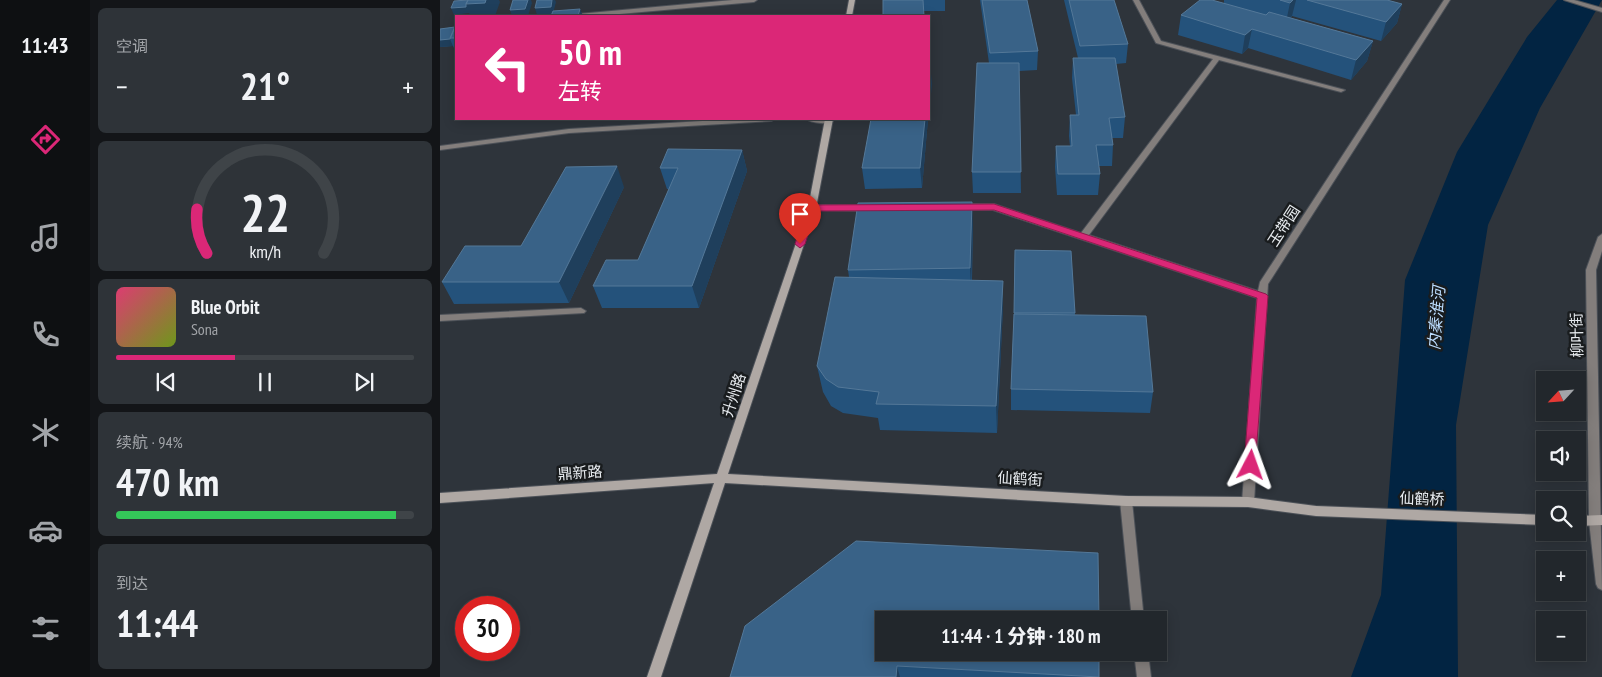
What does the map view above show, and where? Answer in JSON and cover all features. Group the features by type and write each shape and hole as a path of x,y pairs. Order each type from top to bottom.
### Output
{"street":[{"path":"589,15 754,0"},
{"path":"849,15 852,0"},
{"path":"1136,0 1158,42 1342,90"},
{"name":"玉带园","path":"1248,502 1263,284 1447,0"},
{"path":"1567,0 1602,10"},
{"path":"1083,237 1218,57"},
{"path":"440,148 568,131 754,120"},
{"name":"升州路","path":"654,677 812,208 829,120"},
{"path":"946,207 994,207 1262,296"},
{"path":"812,208 879,208"},
{"name":"柳叶街","path":"1602,236 1591,270 1602,584"},
{"path":"440,318 581,312"},
{"name":"鼎新路","path":"440,498 722,478"},
{"name":"仙鹤街","path":"722,478 1126,501 1248,502 1316,511"},
{"path":"1126,501 1137,611"},
{"name":"仙鹤桥","path":"1316,511 1536,519"},
{"path":"1586,520 1599,521"},
{"path":"1142,661 1144,677"}],"water":[{"name":"内秦淮河","path":"1557,0 1602,0 1540,108 1488,225 1456,425 1458,677 1351,677 1381,595 1405,280 1457,152 1527,37"}],"building":[{"path":"468,0 486,0 485,3 466,4"},
{"path":"468,0 466,7 451,8 454,1"},
{"path":"513,0 528,0 525,9 510,10"},
{"path":"537,0 552,0 551,7 535,8"},
{"path":"883,0 923,0 924,15 883,15"},
{"path":"982,0 1027,0 1038,51 990,53"},
{"path":"1069,0 1114,0 1128,44 1080,46"},
{"path":"1200,0 1212,0 1266,15 1269,12 1373,41 1356,60 1252,29 1245,35 1181,15"},
{"path":"1280,0 1293,0 1290,3"},
{"path":"1307,0 1387,0 1402,4 1386,22"},
{"path":"580,9 578,15 551,15 553,11"},
{"path":"455,26 455,38 450,38"},
{"path":"455,27 450,39 440,40 440,29"},
{"path":"1073,58 1115,58 1125,117 1109,118 1113,145 1096,145 1100,174 1058,174 1056,146 1072,146 1070,115 1079,115"},
{"path":"977,63 1019,63 1021,172 972,172"},
{"path":"871,120 925,120 920,168 862,168"},
{"path":"668,149 742,150 692,286 593,286 606,260 638,260 678,168 660,168"},
{"path":"617,166 559,282 442,282 465,246 521,246 566,167"},
{"path":"972,202 970,268 848,270 858,203"},
{"path":"1015,250 1071,251 1075,313 1014,313"},
{"path":"835,277 1003,281 996,406 876,404 879,392 838,387 826,379 817,366"},
{"path":"1014,314 1146,316 1153,392 1011,389"},
{"path":"856,541 1098,553 1099,611 875,611 875,661 1099,661 1099,677 897,666 896,677 730,677 745,626"}],"route":[{"path":"800,244 812,208 994,207 1262,296 1251,465"}]}
